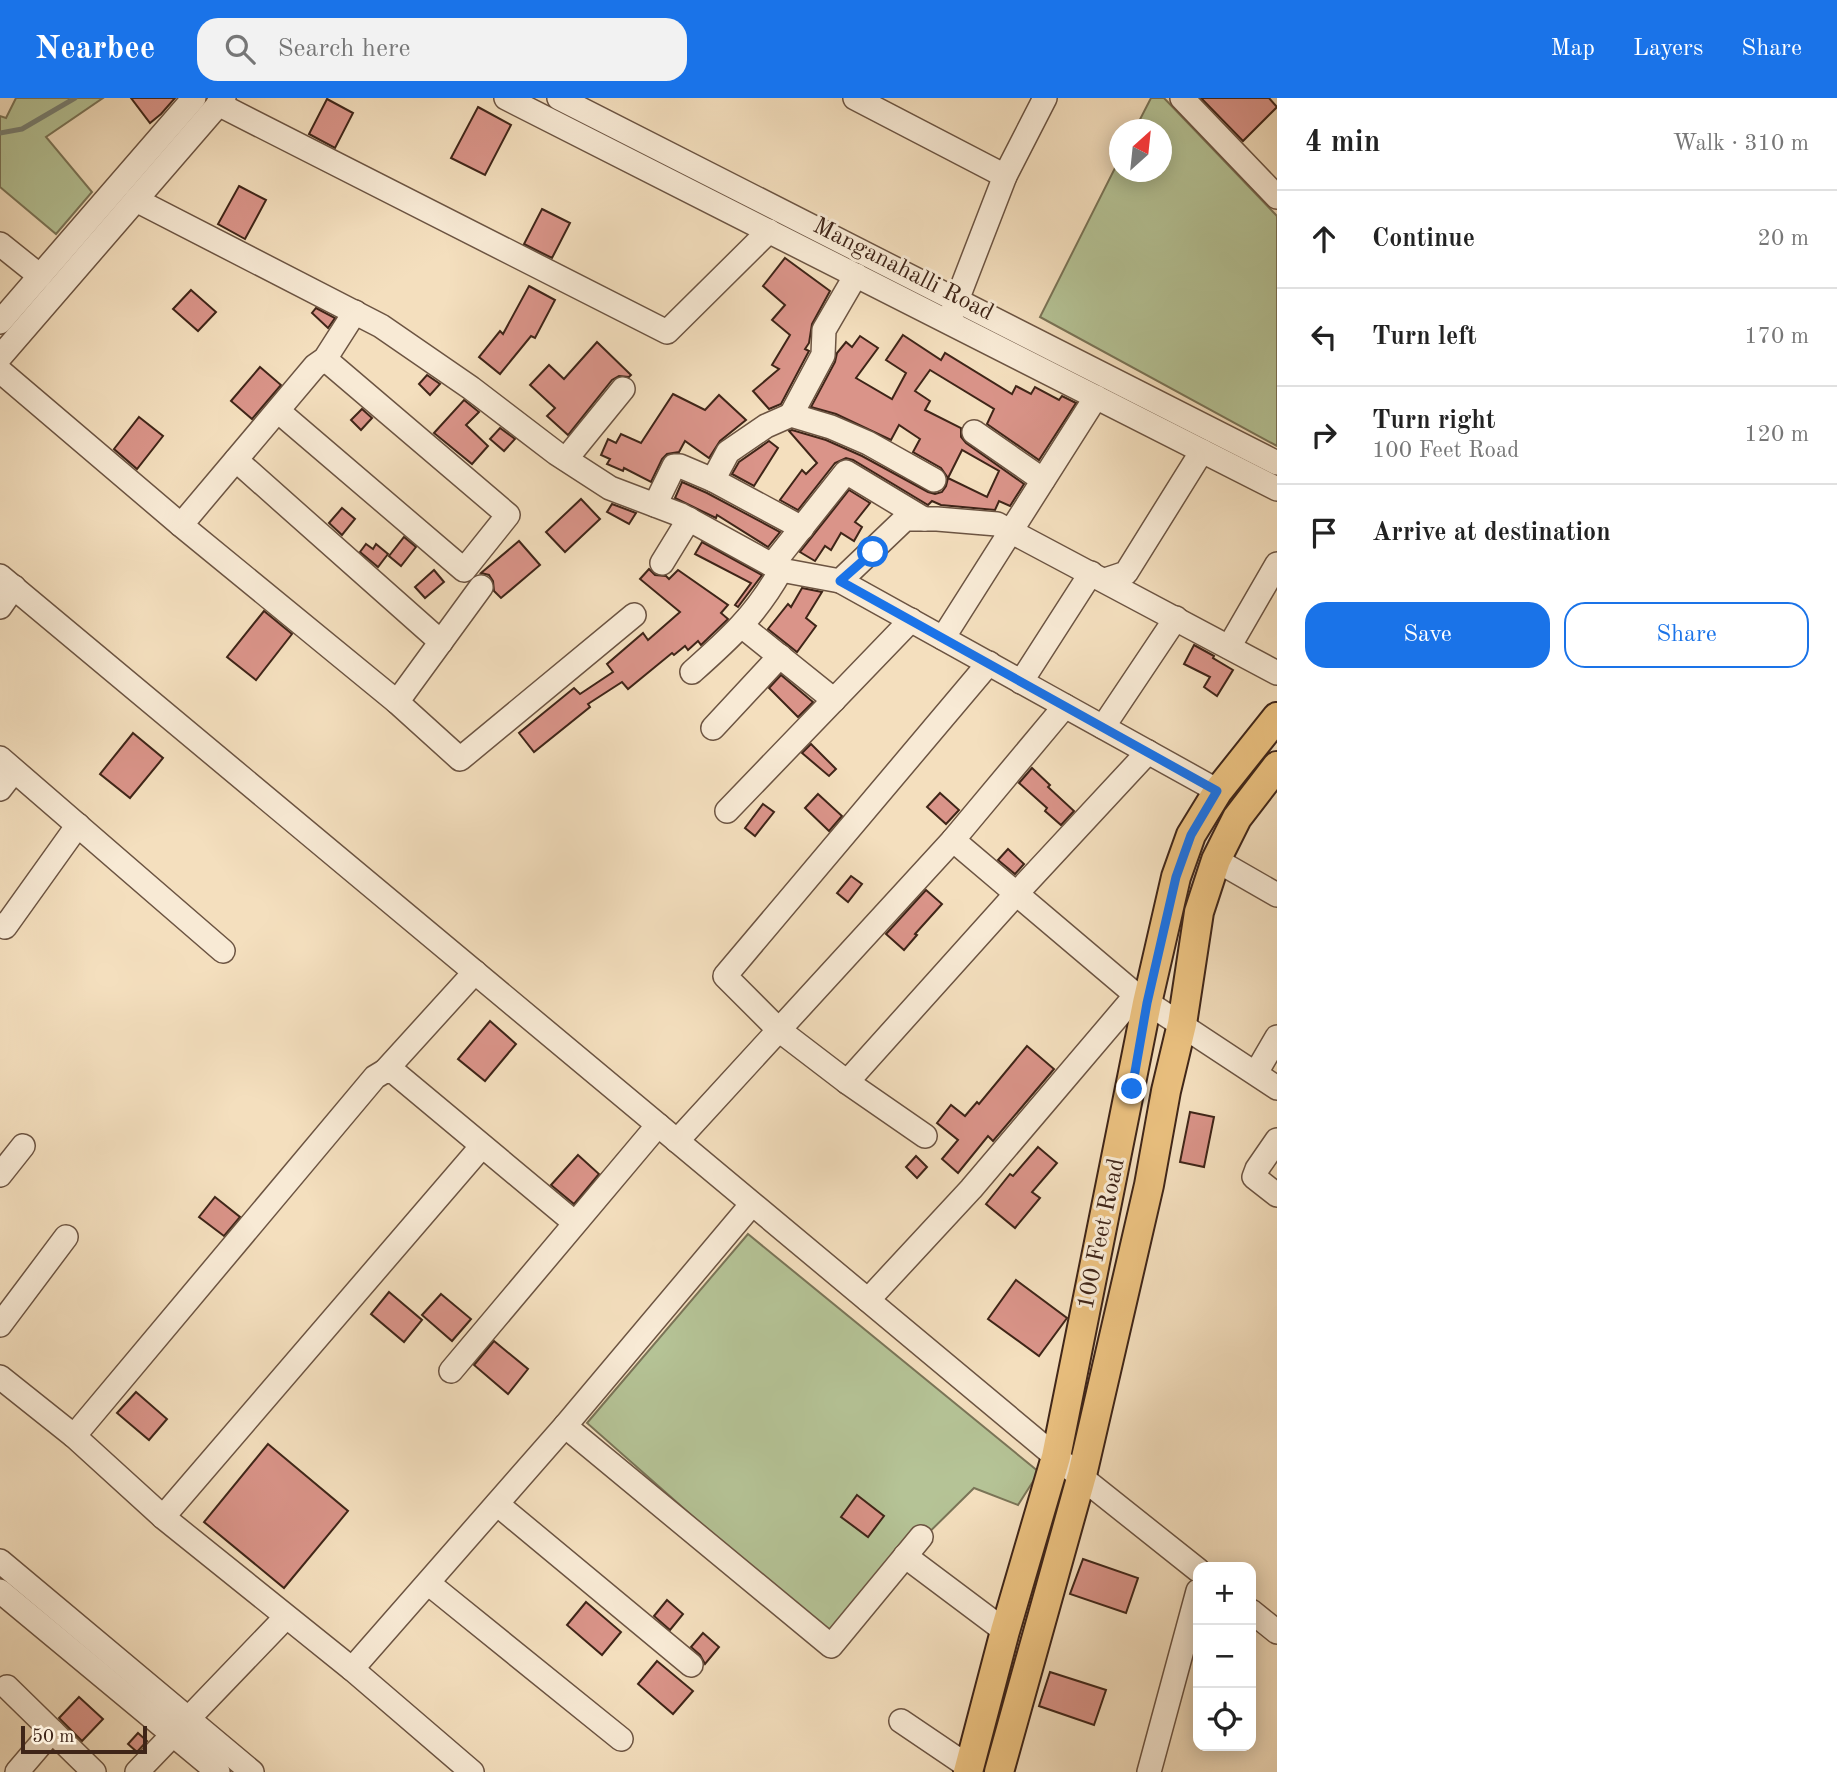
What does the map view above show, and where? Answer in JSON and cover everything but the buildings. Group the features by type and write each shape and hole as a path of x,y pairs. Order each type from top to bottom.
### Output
{"main road":[{"name":"100 Feet Road","path":"969,1770 1056,1457 1142,999 1176,877 1191,835 1217,791 1277,717"},
{"name":"100 Feet Road","path":"999,1772 1082,1475 1149,1185 1166,1091 1182,1024 1199,912 1216,860 1237,818 1277,766"}],"street":[{"path":"0,322 194,98"},
{"name":"Manganahalli Road","path":"506,98 1277,489"},
{"name":"Manganahalli Road","path":"559,98 1277,463"},
{"path":"855,98 889,106 1005,176"},
{"path":"948,322 1005,176 1045,98"},
{"path":"1182,98 1277,197"},
{"path":"0,357 221,101 667,332 769,231"},
{"path":"136,200 381,326 449,372 566,459 611,488 689,519 776,568 840,581 1217,791"},
{"path":"0,244 40,276"},
{"path":"713,480 728,452 766,426 791,415 823,355 824,330 856,275"},
{"path":"181,525 315,366 325,359 355,312"},
{"path":"278,411 464,570 508,515 325,359"},
{"path":"0,371 181,525 397,702 460,759 634,615"},
{"path":"566,459 623,389"},
{"path":"943,638 1097,397"},
{"path":"791,415 856,438 934,480"},
{"path":"974,432 1043,480"},
{"path":"1021,682 1098,576 1126,573 1202,451"},
{"path":"236,460 441,642"},
{"path":"654,505 674,466 681,466 713,480 802,528"},
{"path":"692,672 742,626 766,597 776,568 802,528 846,472 924,519"},
{"path":"662,564 689,519"},
{"path":"840,581 905,520 997,524 1277,673"},
{"path":"1229,647 1277,564"},
{"path":"0,607 7,582 1056,1457 1193,1566"},
{"path":"397,702 481,587"},
{"path":"1103,727 1175,618"},
{"path":"727,811 911,620"},
{"path":"742,626 834,700"},
{"path":"713,728 780,656"},
{"path":"925,1136 779,1030 725,976 989,663"},
{"path":"677,1141 953,840 1065,706"},
{"path":"848,1082 1016,894 1148,752"},
{"path":"0,789 7,764 223,951"},
{"path":"0,925 5,927 78,825"},
{"path":"953,840 1142,999 1277,1088"},
{"path":"1216,860 1277,895"},
{"path":"74,1436 375,1077 385,1071 475,972"},
{"path":"868,1300 1142,999"},
{"path":"1256,1073 1277,1037"},
{"path":"385,1071 394,1072 575,1223"},
{"path":"451,1371 658,1125"},
{"path":"1277,1140 1256,1169 1254,1177 1277,1195"},
{"path":"0,1175 23,1146"},
{"path":"163,1517 482,1146"},
{"path":"352,1669 565,1426 752,1204"},
{"path":"0,1325 66,1237"},
{"path":"0,1377 74,1436 163,1517 352,1669 472,1772"},
{"path":"565,1426 831,1646 921,1537"},
{"path":"497,1504 691,1665"},
{"path":"905,1556 1006,1631"},
{"path":"0,1561 181,1727 218,1772"},
{"path":"428,1583 621,1739"},
{"path":"0,1591 181,1727 252,1772"},
{"path":"1149,1772 1193,1609"},
{"path":"1256,1615 1277,1632"},
{"path":"137,1772 286,1617"},
{"path":"7,1687 93,1772"},
{"path":"901,1721 969,1770"},
{"path":"17,1772 52,1731"}],"green space":[{"path":"16,98 103,98 46,137 92,192 56,234 0,187 0,116 6,118"},
{"path":"1151,98 1164,98 1277,216 1277,446 1040,317 1109,180 1109,182 1172,182 1172,119 1140,119"},
{"path":"748,1234 1039,1472 1018,1505 974,1488 826,1634 587,1423"}],"waterway":[{"path":"0,133 22,129 75,98"}],"route":[{"path":"873,552 840,581 1217,791 1191,835 1176,877 1147,1003 1132,1089"}]}
